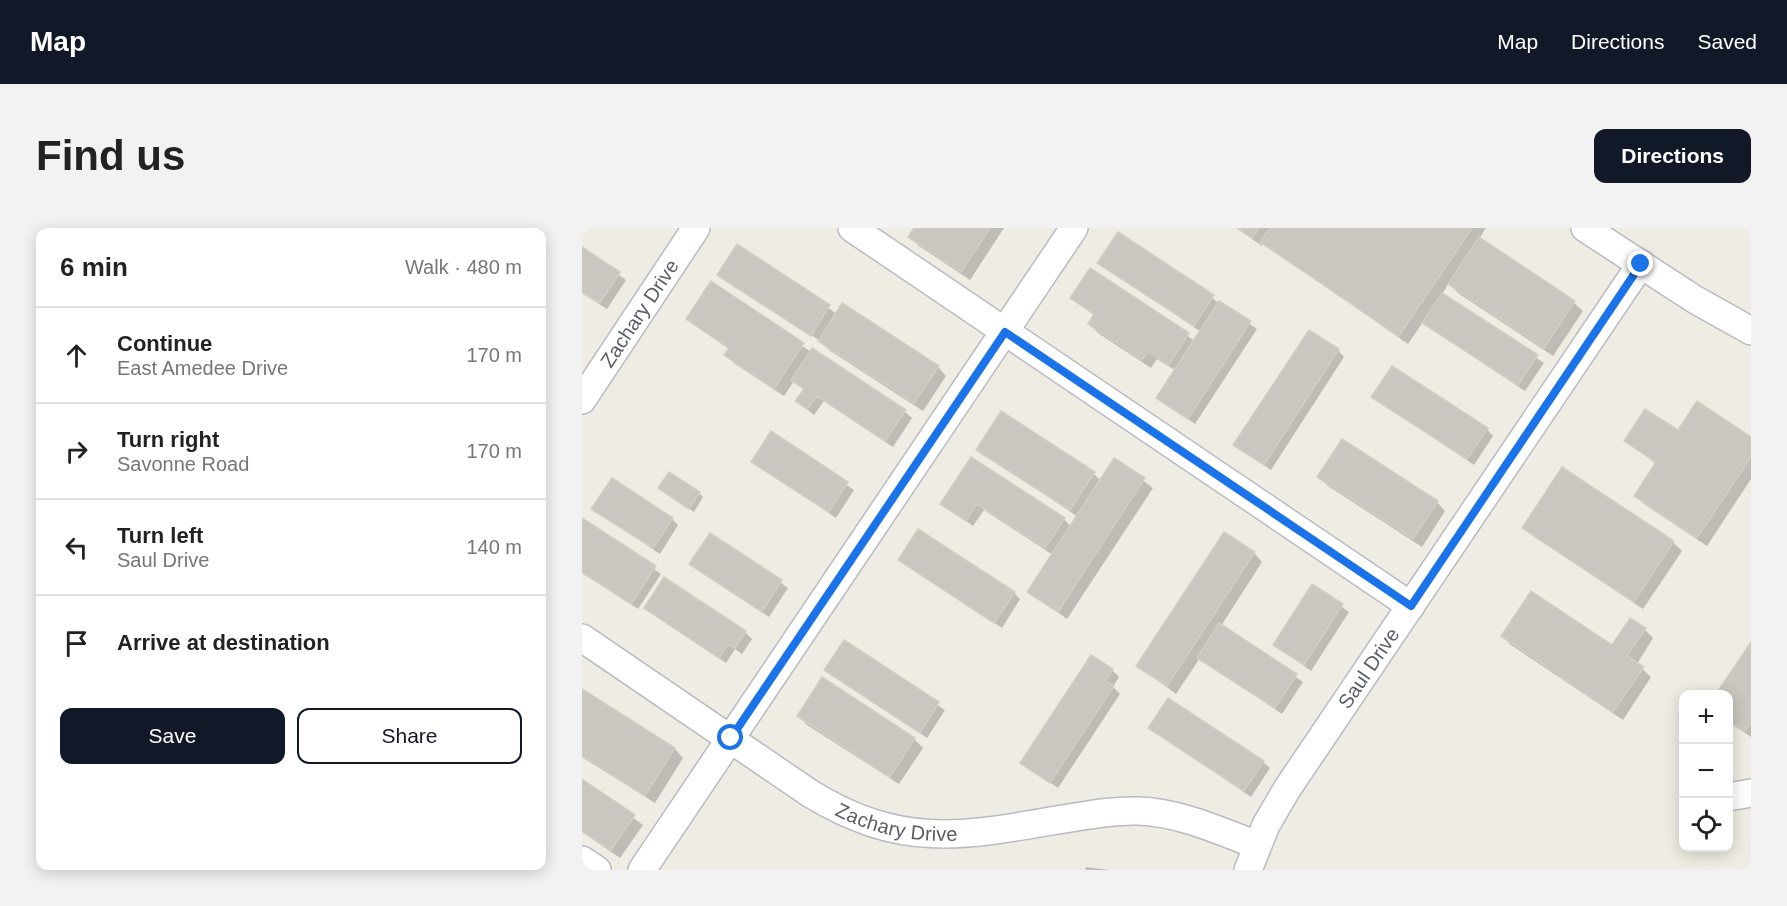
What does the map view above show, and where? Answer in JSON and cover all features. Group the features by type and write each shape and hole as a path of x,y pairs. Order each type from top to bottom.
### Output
{"street":[{"name":"Zachary Drive","path":"582,400 696,228"},
{"path":"852,228 1411,606"},
{"path":"642,870 1074,228"},
{"path":"1585,228 1751,332"},
{"name":"Saul Drive","path":"1252,858 1287,789 1641,264"},
{"name":"Zachary Drive","path":"582,638 831,806 883,828 927,835 972,835 1113,811 1142,811 1207,826 1252,858"},
{"path":"1733,796 1751,793"},
{"path":"582,860 597,870"}],"building":[{"path":"914,228 990,228 961,272 908,237"},
{"path":"1238,228 1259,228 1252,238"},
{"path":"1270,228 1472,228 1399,336 1260,242"},
{"path":"1118,232 1214,295 1194,326 1097,263"},
{"path":"1479,237 1575,301 1544,348 1448,284"},
{"path":"737,244 830,305 811,336 717,275"},
{"path":"582,247 620,272 600,303 582,292"},
{"path":"1090,268 1189,333 1169,365 1148,351 1142,360 1088,324 1094,314 1070,298"},
{"path":"711,281 804,343 774,389 724,355 729,348 686,319"},
{"path":"1442,293 1538,355 1518,385 1422,323"},
{"path":"1219,301 1251,321 1188,419 1156,398"},
{"path":"842,303 939,366 914,403 818,341"},
{"path":"1309,330 1339,349 1264,465 1233,445"},
{"path":"812,348 906,410 885,441 817,396 807,409 795,401 804,389 791,380"},
{"path":"1392,366 1488,428 1467,459 1371,397"},
{"path":"1697,401 1751,437 1751,457 1697,538 1634,496 1656,462 1624,441 1645,409 1678,430"},
{"path":"1001,411 1095,472 1070,510 976,450"},
{"path":"771,431 848,482 829,512 751,462"},
{"path":"1342,439 1438,501 1413,539 1317,477"},
{"path":"971,457 1065,518 1045,548 977,504 966,521 940,504"},
{"path":"1114,458 1145,478 1058,612 1027,592"},
{"path":"1562,467 1674,541 1634,602 1522,528"},
{"path":"669,472 700,492 689,509 658,488"},
{"path":"612,478 673,518 653,548 591,509"},
{"path":"582,518 656,566 631,604 582,572"},
{"path":"918,529 1015,592 994,623 898,560"},
{"path":"1224,532 1255,552 1167,686 1136,666"},
{"path":"710,533 782,580 762,612 689,564"},
{"path":"664,577 746,631 735,648 728,644 719,658 644,608"},
{"path":"1312,584 1343,604 1304,665 1273,645"},
{"path":"1531,591 1612,645 1630,618 1646,628 1627,656 1644,667 1613,712 1501,636"},
{"path":"1219,623 1297,674 1275,708 1197,658"},
{"path":"844,640 939,702 920,733 824,670"},
{"path":"1751,642 1751,723 1745,732 1733,724 1733,690 1719,690"},
{"path":"1091,655 1113,669 1106,681 1114,686 1050,783 1020,763"},
{"path":"822,677 915,738 890,777 797,716"},
{"path":"582,689 675,748 645,796 582,755"},
{"path":"1168,698 1264,761 1244,791 1148,728"},
{"path":"582,779 635,815 611,850 582,831"}],"route":[{"path":"731,738 1005,332 1411,606 1641,264"}]}
